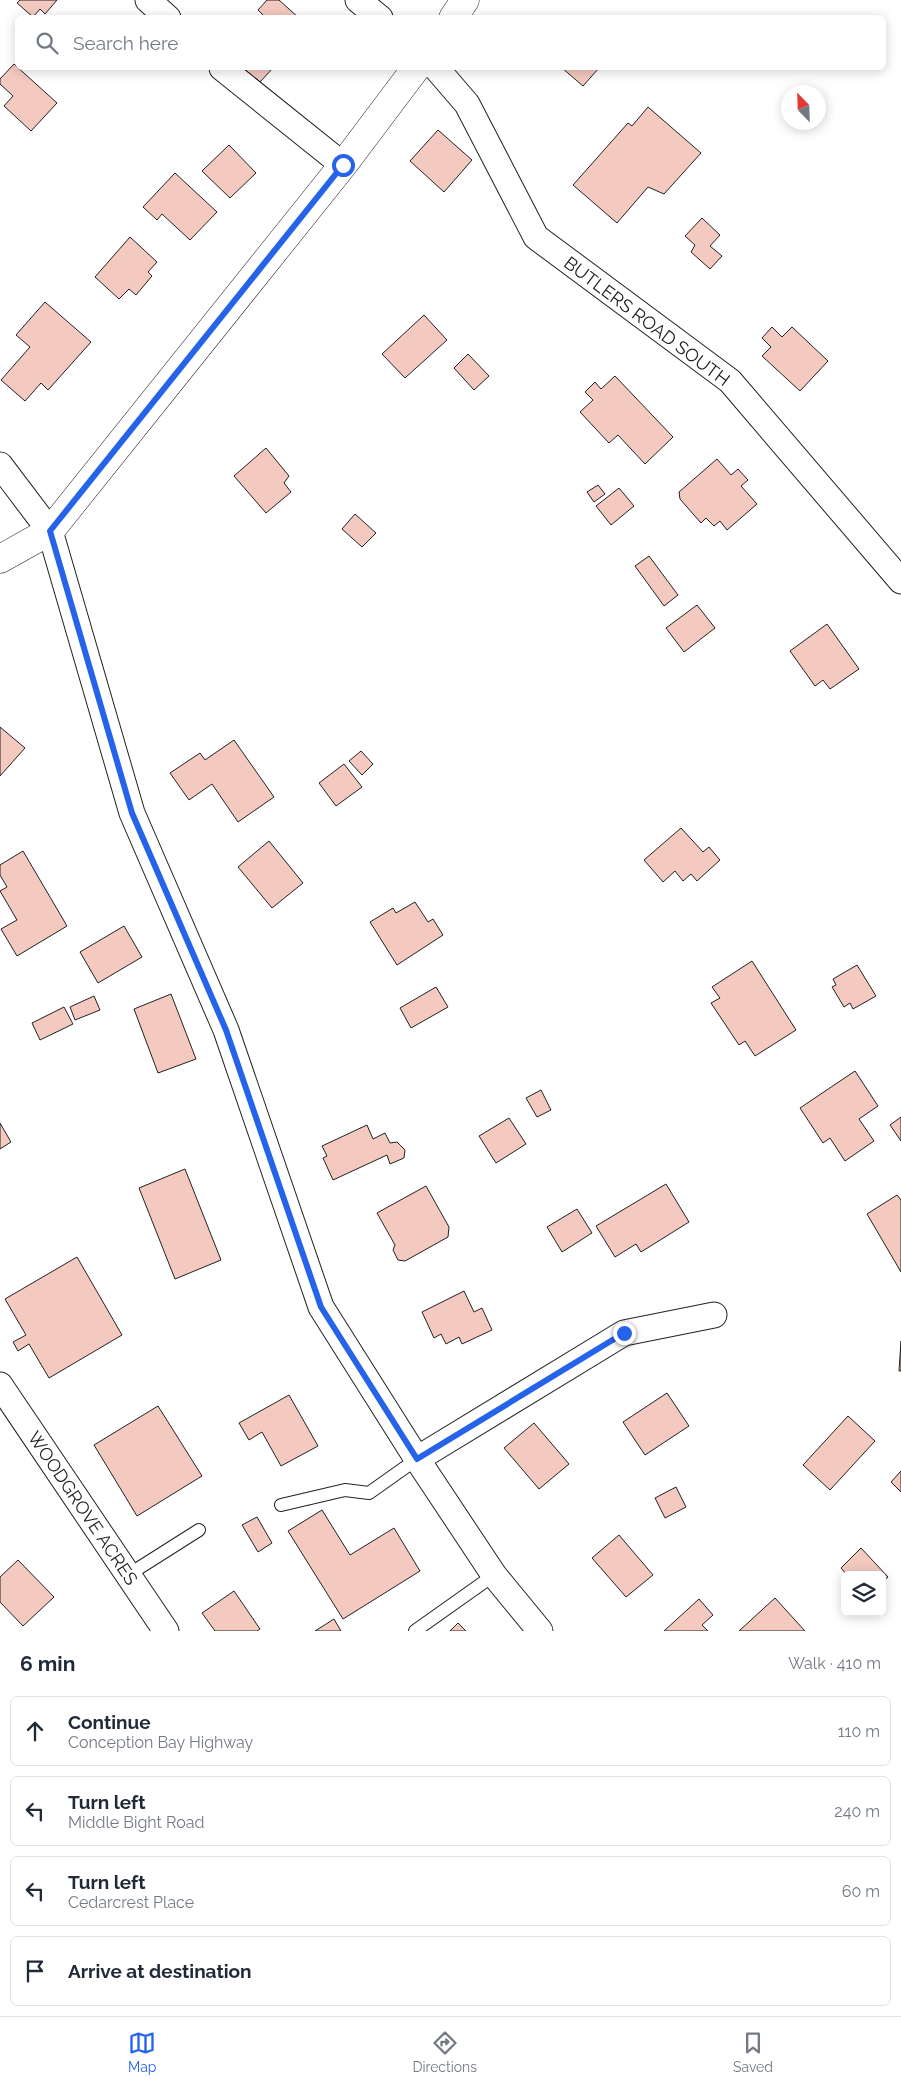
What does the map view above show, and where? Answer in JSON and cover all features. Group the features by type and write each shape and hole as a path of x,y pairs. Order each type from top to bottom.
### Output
{"main road":[{"path":"455,15 466,0"},
{"path":"0,559 50,531 343,165 414,70"}],"street":[{"path":"148,0 165,15"},
{"path":"358,0 376,15"},
{"path":"224,70 343,165"},
{"name":"BUTLERS ROAD SOUTH","path":"438,70 467,104 536,237 730,382 901,582"},
{"path":"0,465 50,531 132,813 226,1030 321,1307 417,1459 494,1575 540,1631"},
{"path":"417,1459 624,1333 714,1315"},
{"name":"WOODGROVE ACRES","path":"0,1385 166,1631"}],"lane":[{"path":"281,1505 345,1490 369,1492 417,1459"},
{"path":"128,1575 199,1530"},
{"path":"415,1631 494,1575"}],"building":[{"path":"20,0 57,0 45,14 40,9 35,15 31,15 17,3"},
{"path":"267,0 279,0 296,15 263,15 258,10"},
{"path":"14,64 15,70 21,70 57,103 31,131 4,106 13,96 0,84 0,79"},
{"path":"245,70 271,70 260,82"},
{"path":"564,70 597,70 583,86"},
{"path":"648,107 701,153 664,194 648,187 617,223 573,185 628,123 632,126"},
{"path":"438,130 472,160 444,192 410,161"},
{"path":"229,145 256,173 230,198 202,171"},
{"path":"175,173 217,212 190,240 162,214 157,220 143,207"},
{"path":"702,218 720,235 710,246 722,256 710,269 691,252 695,245 685,236"},
{"path":"130,237 157,262 148,272 152,276 136,295 129,289 119,299 95,277"},
{"path":"45,302 91,342 48,390 41,383 25,401 1,380 30,347 16,335"},
{"path":"424,315 447,340 405,378 382,354"},
{"path":"772,327 782,337 792,327 828,361 800,391 762,356 771,347 762,338"},
{"path":"468,354 489,376 474,390 454,368"},
{"path":"615,376 673,437 645,464 618,435 609,443 580,412 593,400 585,392 595,382 601,389"},
{"path":"266,448 289,476 284,483 291,492 266,513 234,476"},
{"path":"717,459 731,475 738,469 748,480 741,486 757,504 727,530 720,521 714,526 706,518 701,523 680,499 679,492"},
{"path":"598,485 605,494 594,502 587,492"},
{"path":"619,488 634,506 611,525 596,506"},
{"path":"355,514 376,533 362,547 342,529"},
{"path":"649,556 678,595 664,606 635,566"},
{"path":"697,605 715,628 684,652 666,628"},
{"path":"827,624 859,669 830,689 823,680 815,686 790,651"},
{"path":"0,727 25,748 0,776"},
{"path":"234,740 274,797 238,822 212,784 189,800 170,773 200,753 205,760"},
{"path":"361,751 373,764 362,775 349,761"},
{"path":"344,764 362,787 336,806 319,783"},
{"path":"681,828 703,852 709,847 720,860 697,881 691,874 683,881 675,871 663,882 644,860"},
{"path":"269,841 303,883 272,908 238,867"},
{"path":"23,851 67,926 17,956 1,929 17,920 0,891 7,887 0,875 0,865"},
{"path":"415,902 428,922 433,919 443,935 397,965 370,922 393,908 396,913"},
{"path":"124,926 142,957 98,983 80,952"},
{"path":"752,961 796,1030 755,1056 745,1041 739,1045 711,1003 720,998 712,987"},
{"path":"857,965 876,996 853,1009 850,1003 844,1007 832,987 836,985 833,979"},
{"path":"436,987 448,1007 411,1028 400,1008"},
{"path":"171,994 196,1059 158,1073 134,1009"},
{"path":"94,996 100,1010 75,1020 70,1007"},
{"path":"64,1007 73,1024 40,1040 32,1023"},
{"path":"855,1071 878,1106 859,1119 874,1141 845,1161 830,1138 823,1143 800,1108"},
{"path":"541,1090 551,1110 537,1117 526,1098"},
{"path":"901,1117 901,1141 890,1125"},
{"path":"509,1118 526,1144 496,1163 479,1136"},
{"path":"0,1123 11,1142 0,1149"},
{"path":"367,1125 373,1139 385,1133 390,1143 397,1142 405,1150 404,1158 390,1164 387,1155 333,1180 323,1158 327,1156 322,1146"},
{"path":"185,1169 221,1260 175,1279 139,1188"},
{"path":"666,1184 689,1222 641,1252 636,1244 615,1257 596,1226"},
{"path":"426,1186 449,1227 448,1237 405,1261 398,1260 393,1250 395,1245 377,1213"},
{"path":"897,1195 901,1200 901,1272 867,1214"},
{"path":"577,1209 592,1233 562,1252 547,1227"},
{"path":"77,1257 122,1335 49,1378 29,1344 18,1351 13,1342 26,1335 5,1299"},
{"path":"464,1291 474,1312 482,1308 492,1330 462,1344 459,1337 446,1344 441,1334 434,1338 422,1312"},
{"path":"901,1341 901,1371 899,1371"},
{"path":"667,1393 689,1426 645,1455 623,1422"},
{"path":"289,1395 318,1446 281,1466 262,1432 249,1440 239,1423"},
{"path":"158,1406 202,1476 137,1516 94,1445"},
{"path":"848,1416 875,1441 830,1490 803,1465"},
{"path":"534,1423 569,1464 539,1489 504,1448"},
{"path":"901,1471 901,1492 891,1482"},
{"path":"676,1487 686,1507 665,1518 655,1498"},
{"path":"322,1510 350,1555 394,1528 420,1571 343,1619 288,1531"},
{"path":"257,1517 272,1543 258,1552 242,1525"},
{"path":"619,1535 653,1575 626,1597 592,1558"},
{"path":"861,1548 882,1571 844,1571 841,1568"},
{"path":"18,1560 54,1597 23,1626 0,1602 0,1577"},
{"path":"234,1591 260,1629 257,1631 215,1631 202,1613"},
{"path":"775,1598 805,1631 739,1631"},
{"path":"699,1599 713,1615 702,1625 708,1631 664,1631"},
{"path":"334,1619 341,1631 315,1631"},
{"path":"458,1623 466,1631 450,1631"}],"route":[{"path":"343,165 50,531 132,813 226,1030 321,1307 417,1459 624,1333"}]}
